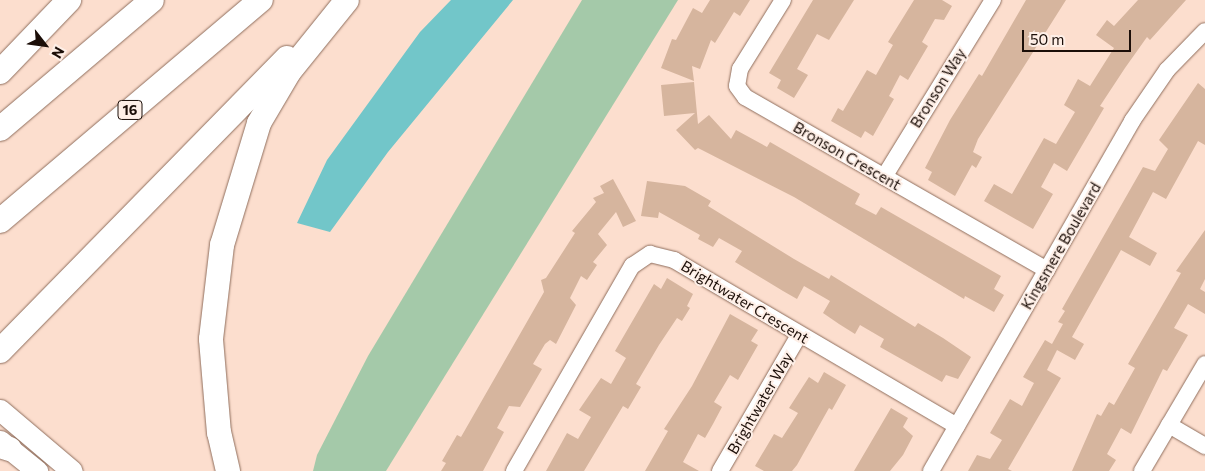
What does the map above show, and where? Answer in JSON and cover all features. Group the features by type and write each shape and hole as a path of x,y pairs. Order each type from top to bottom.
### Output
{"highway":[{"path":"0,72 69,0"},
{"path":"0,129 152,0"},
{"name":"16","path":"0,220 261,0"},
{"path":"0,351 345,0"},
{"path":"228,471 219,433 211,339 222,245 258,123 289,72 345,0"}],"main road":[{"path":"0,410 72,471"},
{"path":"3,445 37,471"}],"street":[{"name":"Bronson Crescent","path":"783,0 740,70 737,86 745,97 1047,270"},
{"name":"Bronson Way","path":"884,177 993,0"},
{"name":"Kingsmere Boulevard","path":"931,471 1132,122 1167,70 1205,31"},
{"name":"Brightwater Crescent","path":"514,471 632,266 650,254 674,260 957,426"},
{"name":"Brightwater Way","path":"720,471 799,335"},
{"path":"1142,471 1205,364"},
{"path":"1169,425 1205,446"}],"green space":[{"path":"582,0 678,0 386,471 313,471 317,455 368,356"}],"water":[{"path":"451,0 513,0 388,152 330,232 297,223 327,160 420,32"}],"building":[{"path":"710,0 750,0 740,16 734,12 715,43 711,40 700,69 692,66 694,81 661,68 672,39 676,40 693,8 702,13"},
{"path":"813,0 854,0 829,40 817,34 797,69 808,75 794,98 777,88 781,80 769,73"},
{"path":"914,0 942,0 952,6 944,20 935,19 922,42 928,46 908,80 900,75 889,96 894,99 873,136 865,131 861,138 831,121 838,108 843,111 867,70 876,75 893,45 888,42"},
{"path":"1026,0 1066,0 978,139 973,152 982,157 976,168 972,165 955,196 928,180 932,172 925,168 950,120 979,74 982,76"},
{"path":"1138,0 1186,0 1150,40 1147,37 1125,68 1100,106 1104,108 1067,171 1054,163 1041,187 1053,194 1033,229 984,201 994,184 1012,194 1044,138 1056,144 1075,112 1064,105 1078,79 1090,86 1114,48 1096,35 1107,20 1114,26"},
{"path":"694,82 698,124 709,115 731,139 736,130 767,147 770,142 860,194 855,204 876,215 881,207 1001,276 994,289 1004,295 994,312 965,296 964,299 794,197 698,148 695,150 676,130 695,113 664,116 661,85"},
{"path":"1198,83 1205,89 1205,145 1198,141 1166,199 1153,192 1129,237 1157,253 1150,266 1121,250 1072,337 1084,344 1075,360 1057,350 1047,370 1061,378 1008,469 1012,471 968,471 977,455 990,459 1002,440 990,433 1010,399 1022,406 1034,383 1023,377 1045,340 1052,344 1063,324 1058,322 1065,311 1062,309 1143,167 1155,171 1168,149 1159,140"},
{"path":"613,179 636,221 623,227 616,212 598,234 607,245 593,262 597,265 587,280 581,276 570,298 576,305 556,344 550,340 545,344 533,364 542,369 520,407 509,406 497,428 504,432 483,471 441,471 446,463 442,461 457,435 461,437 544,292 541,280 546,278 575,233 572,231 596,202 593,198 604,193 600,186"},
{"path":"647,181 685,186 711,201 708,206 794,259 829,279 831,275 915,327 918,323 971,357 958,379 946,375 942,382 880,347 884,339 860,325 855,334 823,313 830,301 804,286 797,299 735,262 742,251 719,238 713,247 698,239 700,235 659,212 658,218 641,216"},
{"path":"1205,230 1205,279 1200,289 1205,292 1205,314 1188,304 1174,328 1188,335 1167,371 1163,369 1131,434 1121,428 1107,454 1116,460 1109,471 1072,471 1097,414 1101,416 1109,402 1114,405 1135,368 1128,364 1181,273 1176,271"},
{"path":"667,278 693,294 687,306 690,308 682,321 677,318 659,345 636,384 641,387 628,409 623,406 584,471 546,471 567,433 578,439 591,417 579,410 601,378 611,384 626,358 615,351 654,284 661,289"},
{"path":"730,314 758,330 751,341 758,345 738,380 730,375 714,402 722,407 713,424 705,438 698,434 683,462 699,471 645,471 668,431 664,429 692,386"},
{"path":"824,372 846,385 832,410 829,408 797,465 792,471 764,471 755,466 774,434 782,438 798,413 789,408 809,377 818,383"},
{"path":"891,408 908,418 903,427 913,436 903,455 890,471 854,471"}]}
